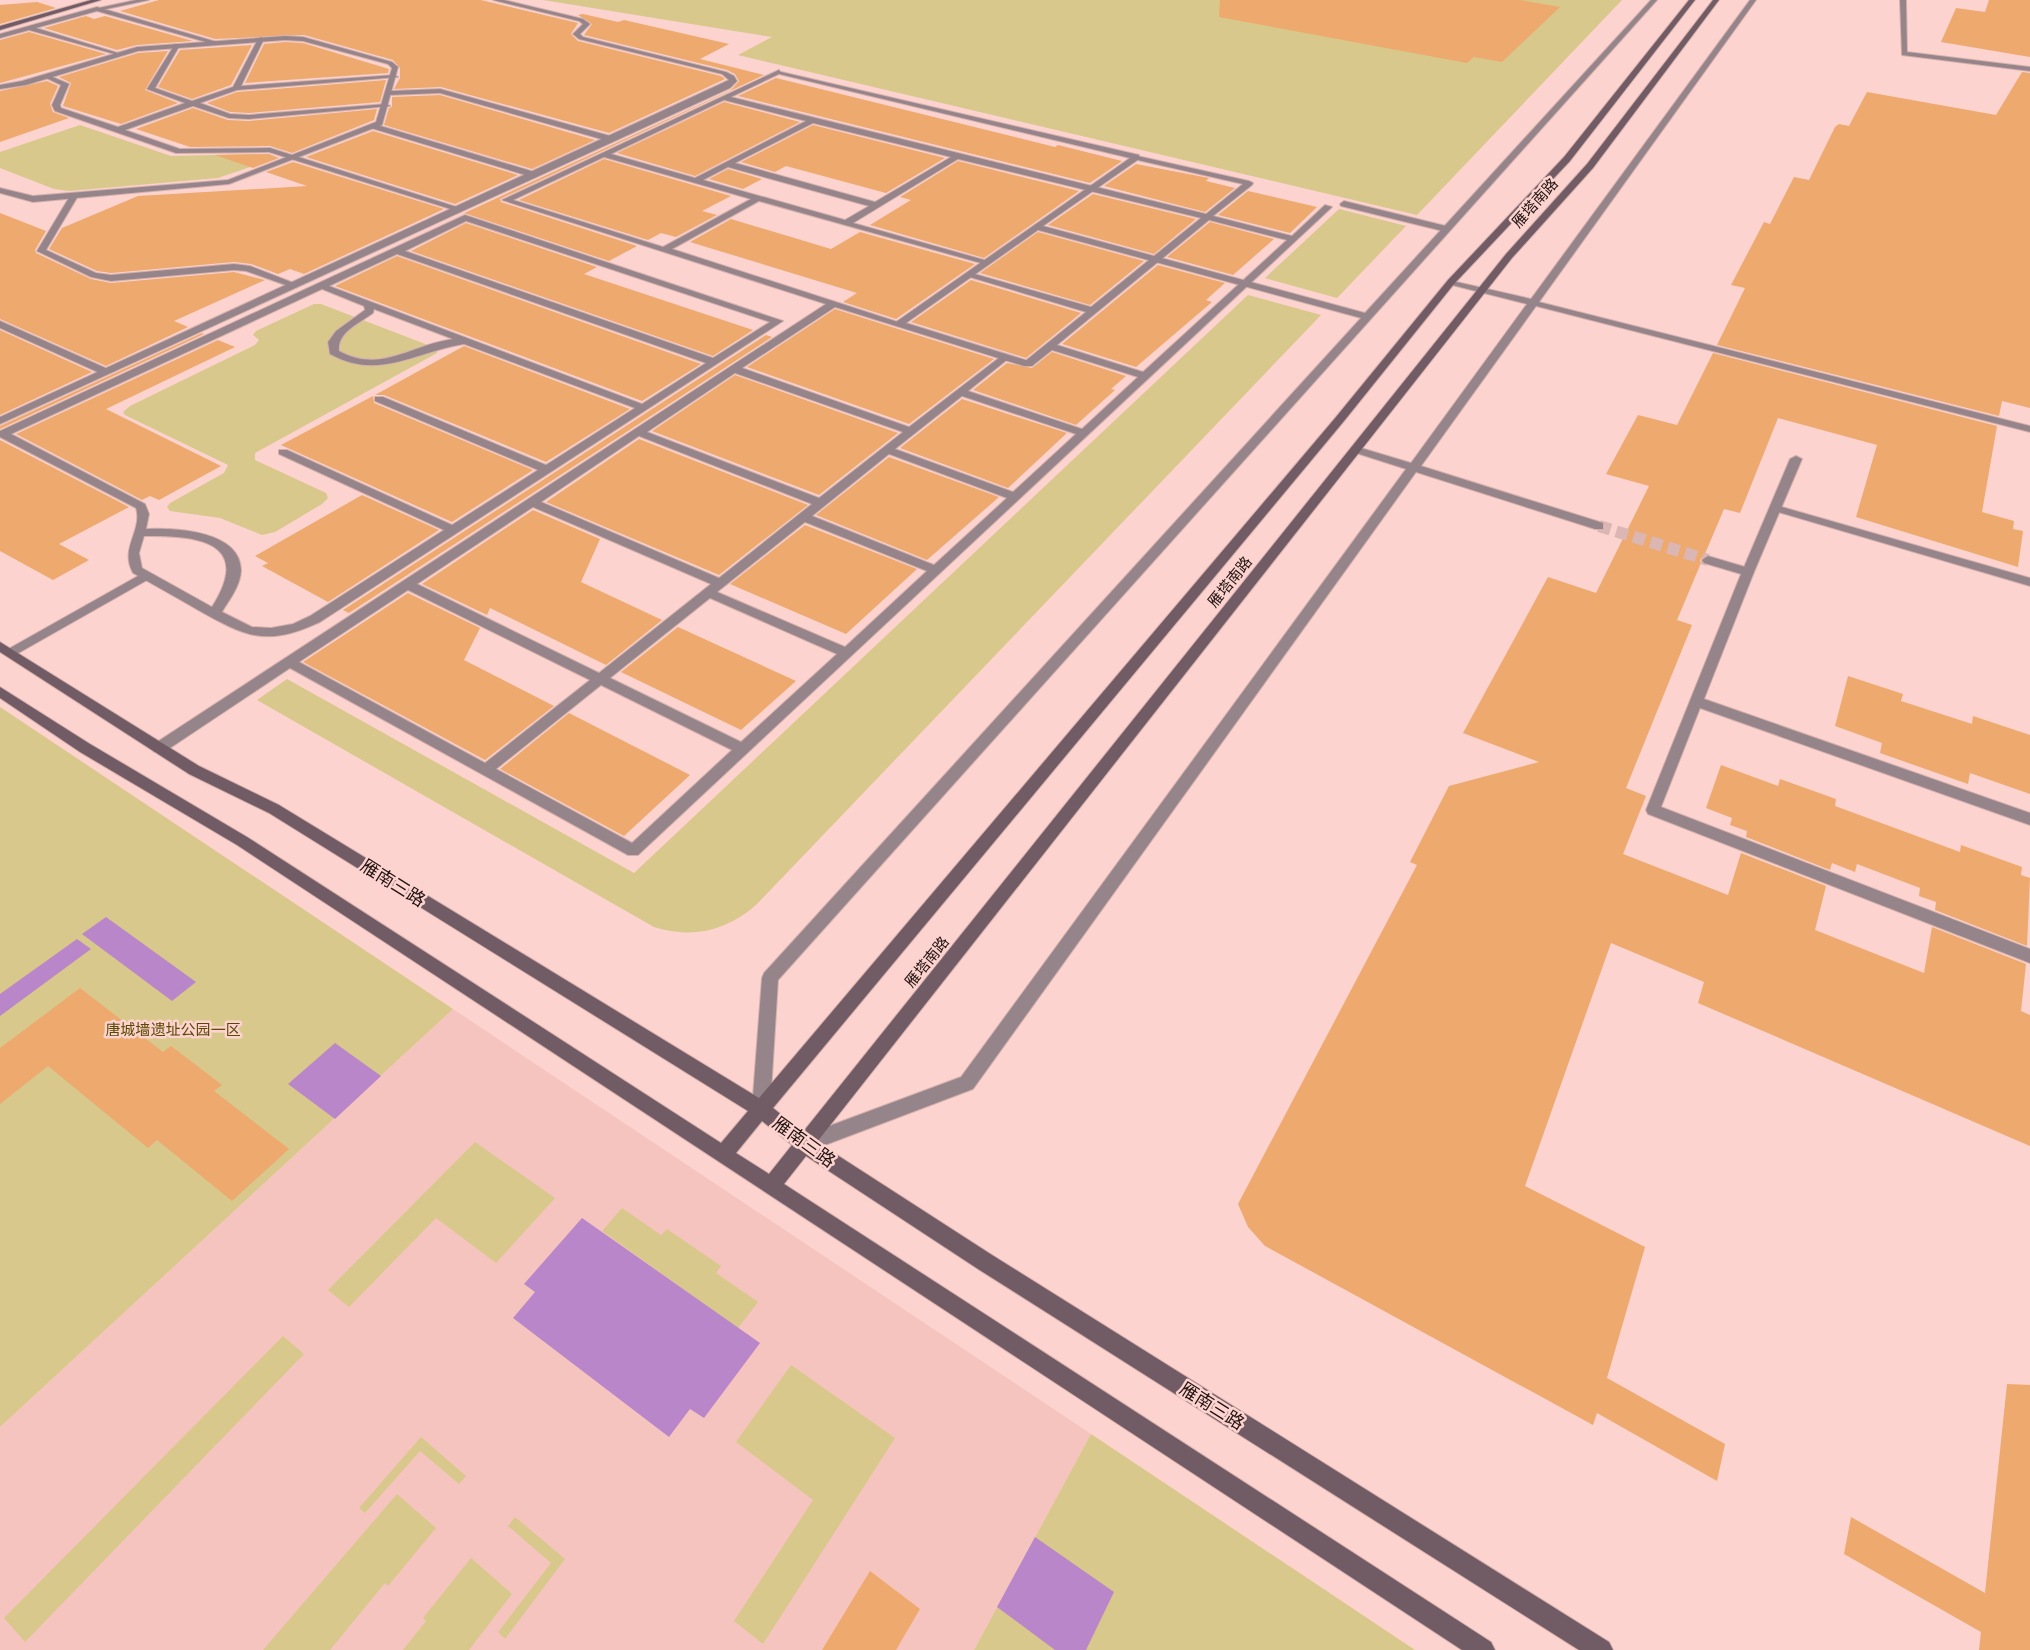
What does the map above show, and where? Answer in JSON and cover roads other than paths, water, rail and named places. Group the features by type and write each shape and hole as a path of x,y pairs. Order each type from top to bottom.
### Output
{"main road":[{"path":"0,28 98,0"},
{"name":"雁塔南路","path":"723,1155 1340,419 1451,282 1567,159 1692,0"},
{"name":"雁塔南路","path":"771,1186 1357,450 1482,289 1590,166 1716,0"},
{"name":"雁南三路","path":"5,649 194,770 274,809 761,1109 804,1144 995,1269 1601,1650"},
{"path":"0,692 85,748 242,842 1483,1650"}],"street":[{"path":"0,36 97,9 146,0"},
{"path":"0,421 727,86 733,79 724,73 581,38 576,34 587,24 581,20 496,0"},
{"path":"761,1109 770,978 1654,0"},
{"path":"804,1144 967,1083 1753,0"},
{"path":"1903,0 1904,54 2030,69"},
{"path":"97,9 215,43"},
{"path":"30,28 116,54"},
{"path":"236,88 261,39"},
{"path":"0,87 137,49 261,39 303,39 390,63 396,67 381,121 374,126 222,183 28,199 0,190"},
{"path":"177,45 150,88 155,92 192,104 243,117 386,106"},
{"path":"779,72 1248,183 1028,364 506,200 724,98 779,72"},
{"path":"46,76 65,84 57,105 58,109 179,151 261,149 294,157 457,210"},
{"path":"117,130 236,88 394,76"},
{"path":"390,93 440,91 611,139"},
{"path":"724,98 1293,239"},
{"path":"696,180 813,120"},
{"path":"374,126 535,175"},
{"path":"603,154 985,263"},
{"path":"846,224 957,157"},
{"path":"899,324 1136,157"},
{"path":"728,164 877,205"},
{"path":"74,196 40,249 43,254 85,271 111,278 241,267 294,285"},
{"path":"664,250 758,198"},
{"path":"1344,204 1447,229"},
{"path":"289,662 633,851 1328,207"},
{"path":"465,218 778,321 315,619 297,628 277,633 258,634 242,629 137,570 131,556 144,514 141,506 3,434 321,286 465,218"},
{"path":"1036,227 1368,317"},
{"path":"397,250 714,362"},
{"path":"968,275 1092,311"},
{"path":"1451,282 2030,429"},
{"path":"321,286 643,408"},
{"path":"361,301 368,305 370,311 339,333 333,342 334,352 344,359 361,363 381,363 403,359 450,341 471,343"},
{"path":"159,748 834,303"},
{"path":"0,324 106,372"},
{"path":"1050,346 1145,376"},
{"path":"486,770 1004,357"},
{"path":"734,369 910,431"},
{"path":"960,392 1084,433"},
{"path":"379,399 547,470"},
{"path":"638,432 820,503"},
{"path":"887,450 1015,497"},
{"path":"1357,450 1599,526"},
{"path":"283,452 453,530"},
{"path":"1796,459 1653,810 2030,956"},
{"path":"532,502 720,584"},
{"path":"1775,508 2030,582"},
{"path":"803,517 936,570"},
{"path":"138,533 191,534 211,540 226,550 235,563 236,578 229,596 214,614"},
{"path":"1708,560 1748,573"},
{"path":"5,649 145,576"},
{"path":"407,584 742,749"},
{"path":"709,593 846,653"},
{"path":"1696,702 2030,819"}],"tunnel":[{"path":"1599,526 1708,560"}],"park label":[{"name":"唐城墙遗址公园一区","path":"173,1030"}]}
